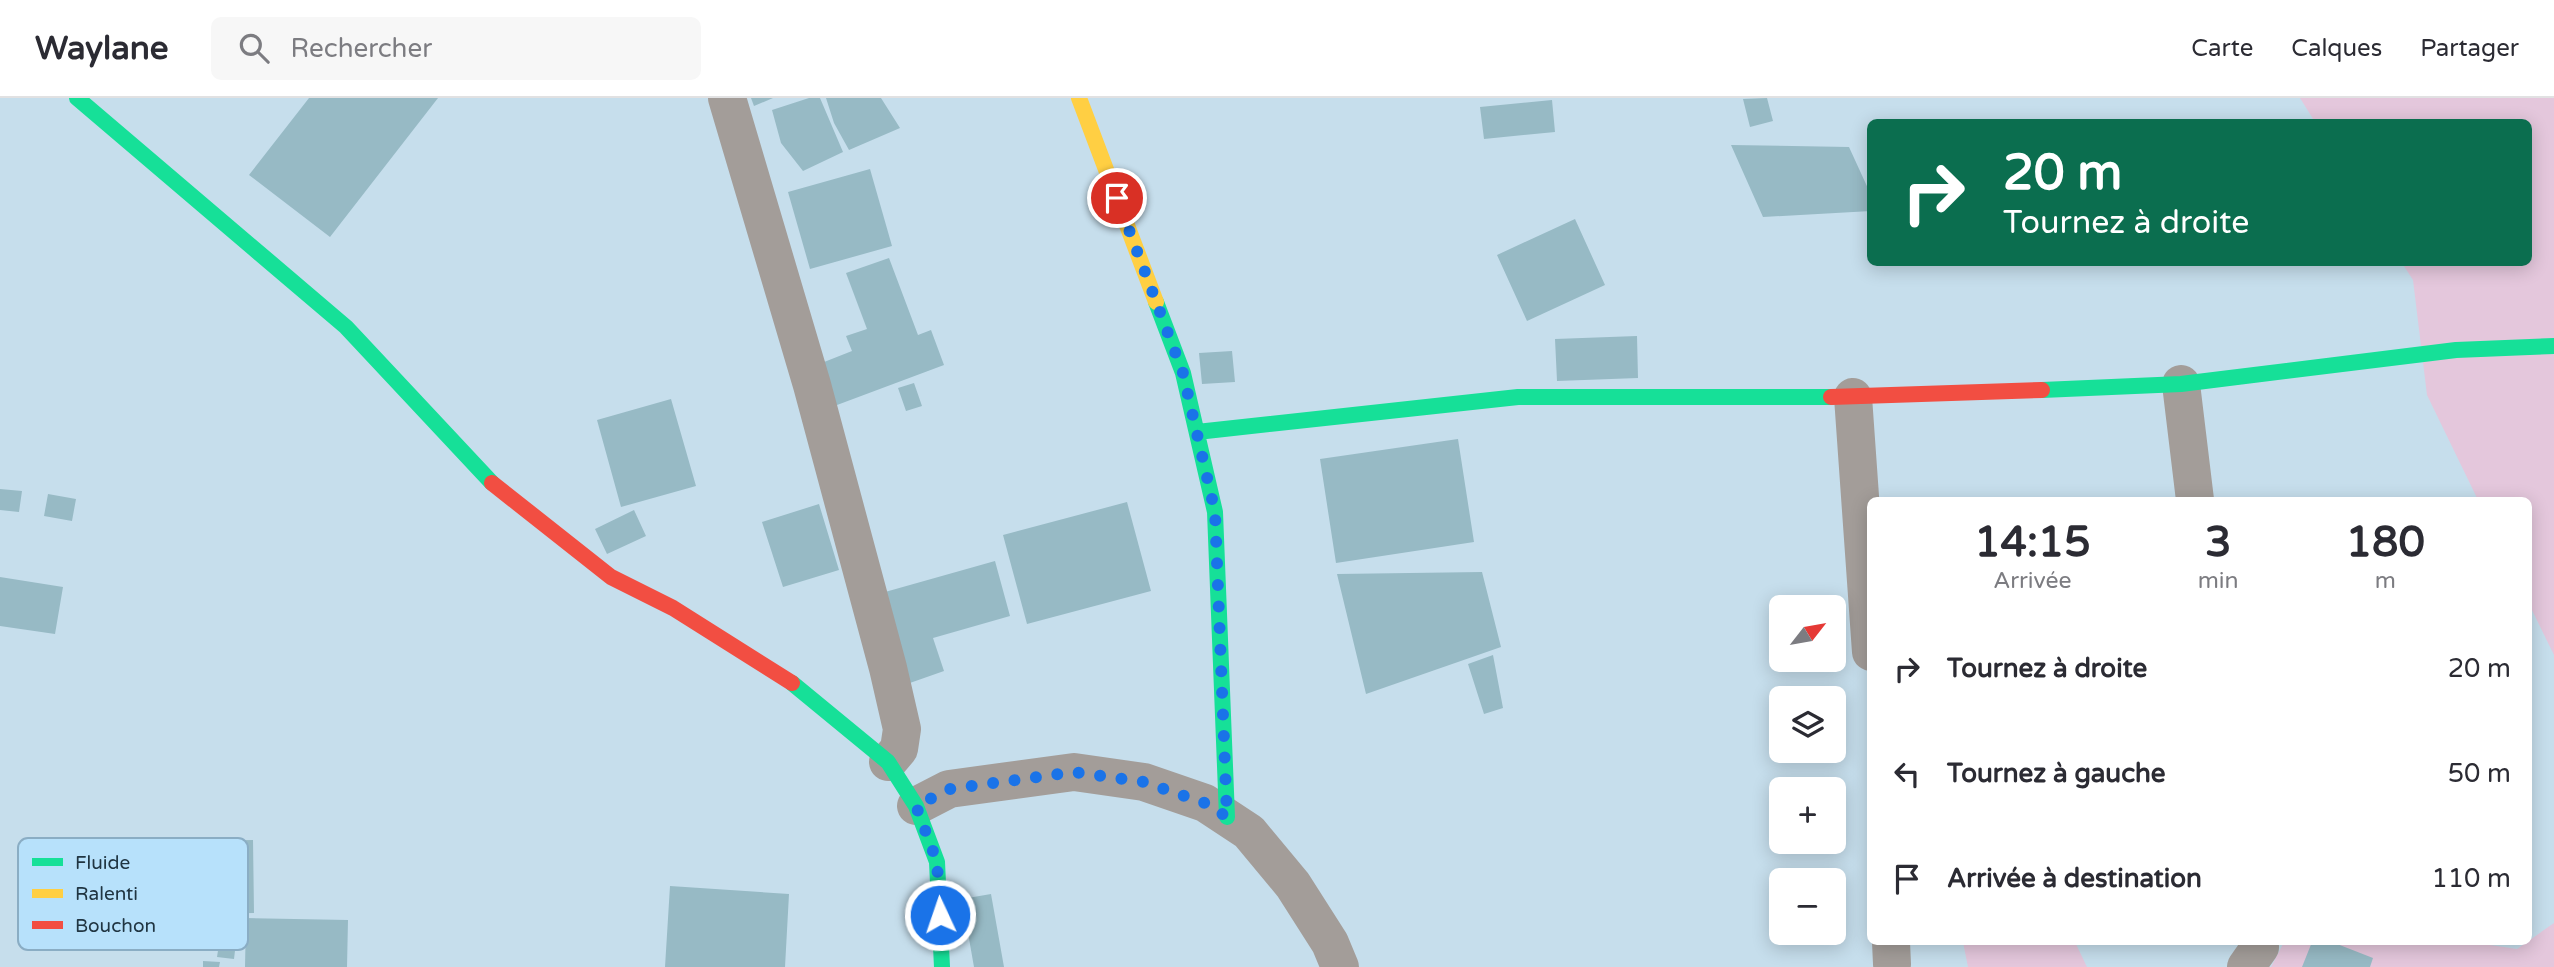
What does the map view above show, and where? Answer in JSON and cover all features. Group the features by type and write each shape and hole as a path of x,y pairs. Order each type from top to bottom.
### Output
{"street":[{"path":"77,98 251,243 345,327 496,487 611,577 673,608 785,677 888,762 916,806 937,862 942,967"},
{"path":"727,98 812,386 888,668 902,729 899,749 888,762"},
{"path":"1079,98 1183,373 1215,512 1227,817"},
{"path":"1196,432 1518,397 1853,397 2181,384 2456,350 2554,346"},
{"path":"2181,384 2195,497"},
{"path":"1853,397 1867,595"},
{"path":"916,806 950,789 1074,772 1144,782 1205,803 1249,831 1293,885 1330,943 1340,967"},
{"path":"2246,967 2260,945"}],"shaded area":[{"path":"2300,98 2554,98 2554,655 2532,610 2532,497 2477,497 2427,395 2413,280 2404,266 2532,266 2532,119 2313,119"},
{"path":"2554,923 2554,967 2271,967 2282,945 2490,945 2517,949 2523,945 2532,945 2532,938"},
{"path":"1964,945 2076,945 2087,967 1968,967"}],"building":[{"path":"309,98 438,98 330,237 249,175"},
{"path":"751,98 773,98 754,106"},
{"path":"809,98 820,98 843,152 803,171 781,143 772,110"},
{"path":"826,98 881,98 900,128 849,150 834,123"},
{"path":"1767,98 1773,121 1750,127 1743,99"},
{"path":"1552,100 1555,132 1484,139 1480,107"},
{"path":"1731,145 1849,147 1867,186 1867,211 1763,217"},
{"path":"870,169 892,246 810,269 788,192"},
{"path":"1575,219 1605,285 1527,321 1497,255"},
{"path":"889,258 918,335 931,330 944,365 829,408 814,366 852,351 846,336 867,329 846,273"},
{"path":"1637,336 1638,378 1557,381 1555,339"},
{"path":"1232,351 1235,382 1202,384 1199,353"},
{"path":"914,383 922,406 906,411 898,388"},
{"path":"671,399 696,486 621,507 597,420"},
{"path":"1458,439 1474,542 1336,563 1320,459"},
{"path":"0,489 22,491 19,512 0,510"},
{"path":"48,494 76,499 72,521 44,516"},
{"path":"1127,502 1151,591 1027,624 1003,535"},
{"path":"819,504 839,570 783,587 762,522"},
{"path":"634,510 646,536 607,554 595,529"},
{"path":"995,561 1010,616 933,638 944,671 907,684 878,594"},
{"path":"1482,572 1501,647 1366,694 1337,574"},
{"path":"0,577 63,587 55,634 0,626"},
{"path":"1493,655 1503,708 1484,714 1468,664"},
{"path":"248,840 253,840 254,913 248,913"},
{"path":"670,886 789,894 785,967 665,967"},
{"path":"991,894 1004,967 974,967 962,899"},
{"path":"248,918 348,920 347,967 245,967"},
{"path":"2311,945 2340,945 2373,958 2370,967 2302,967"},
{"path":"218,950 235,950 234,959 217,957"},
{"path":"203,961 220,962 219,967 203,967"}],"traffic: fast":[{"path":"77,98 346,327 492,483"},
{"path":"1156,302 1183,373 1215,512 1227,817"},
{"path":"2042,390 2181,384 2456,350 2554,346"},
{"path":"1197,432 1518,397 1831,397"},
{"path":"792,683 888,762 916,806 937,862 942,967"}],"traffic: slow":[{"path":"1079,98 1156,302"}],"traffic: jam":[{"path":"1831,397 2042,390"},
{"path":"492,483 611,577 673,608 792,683"}],"route":[{"path":"940,915 937,862 916,806 950,789 1074,772 1144,782 1205,803 1227,817 1215,512 1183,373 1117,198"}]}
